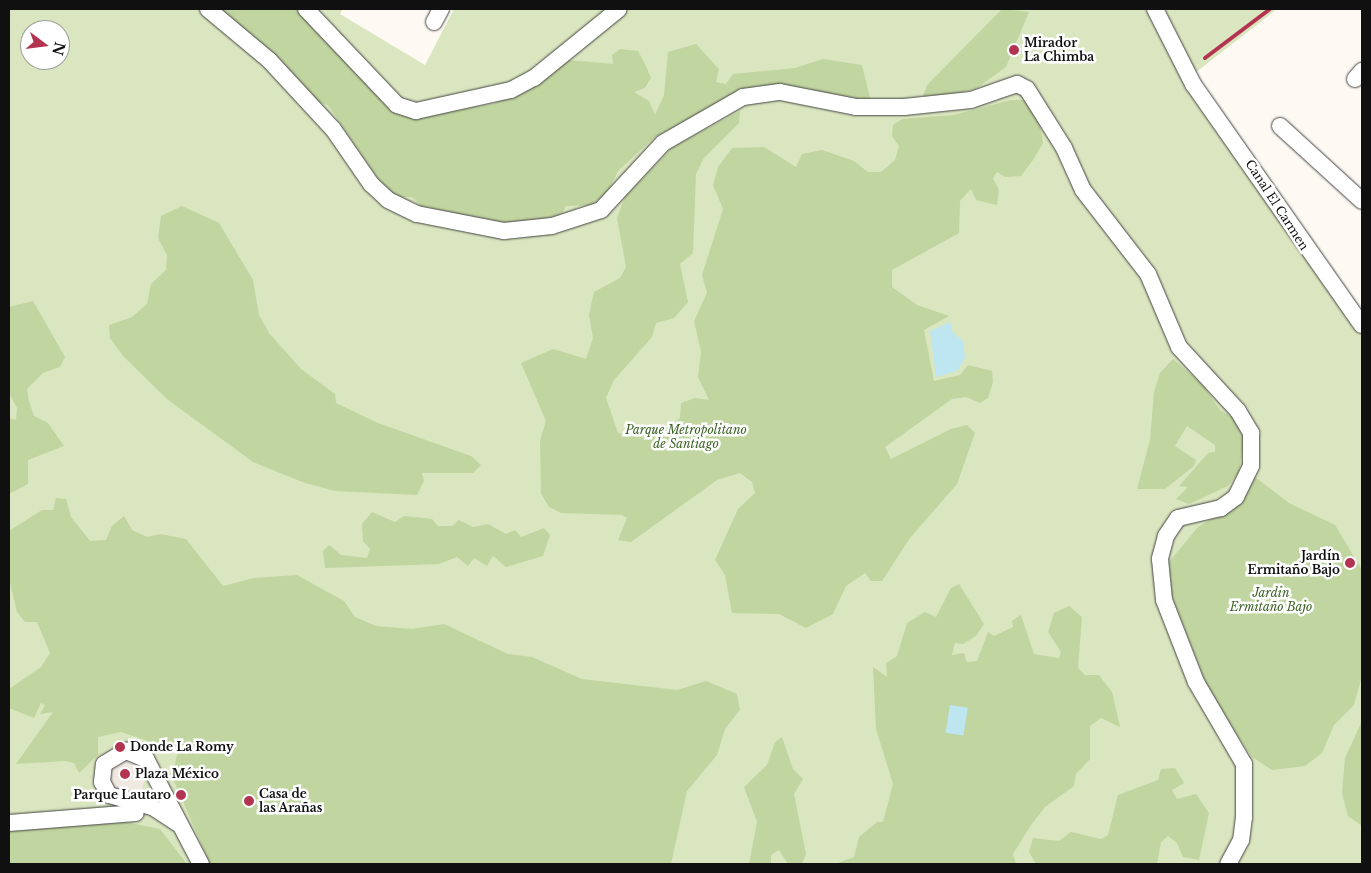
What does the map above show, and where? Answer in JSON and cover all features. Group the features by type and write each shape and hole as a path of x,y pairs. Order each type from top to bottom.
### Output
{"street":[{"path":"208,9 269,60 334,129 383,196 417,214 504,231 552,226 601,210 663,143 743,98 780,92 856,107 904,107 971,100 1017,84 1027,89 1064,148 1083,190 1148,274 1179,347 1238,412 1251,433 1251,466 1236,497 1221,508 1178,518 1160,554 1164,600 1193,674 1244,764 1244,817 1241,840 1228,864"},
{"path":"306,9 397,105 416,111 511,90 534,78 619,9"},
{"name":"Canal El Carmen","path":"1155,9 1193,84 1362,325"},
{"path":"1280,126 1362,201"},
{"path":"176,826 139,804 118,801 105,791 101,774 104,764 126,751 138,754 146,759 176,826 201,864"},
{"path":"139,804 152,795 157,782"},
{"path":"9,823 113,812 152,817 176,826"}],"green space":[{"name":"Parque Metropolitano de Santiago","path":"9,9 343,9 340,14 425,65 454,9 1277,9 1195,73 1362,320 1362,864 9,864"},
{"path":"218,9 298,9 359,74 429,115 493,104 534,86 568,60 613,64 612,55 620,49 638,51 646,66 651,78 645,88 634,92 649,101 655,115 664,95 668,52 696,44 719,69 716,82 726,84 733,74 795,68 823,59 862,65 871,102 740,92 655,137 618,171 607,193 591,205 566,206 561,215 527,222 489,223 423,208 412,197 399,197 385,189 328,105 315,101"},
{"path":"1002,9 1029,12 1006,67 977,88 937,100 923,96 927,85"},
{"path":"1011,100 1024,100 1040,125 1043,143 1033,160 1021,176 1005,177 997,172 993,178 999,190 997,205 976,200 971,189 960,201 959,233 892,270 892,287 917,305 949,316 924,330 934,381 960,375 968,365 992,371 993,382 988,398 980,403 966,397 952,399 885,447 891,459 951,429 967,425 975,433 957,484 910,538 882,581 871,581 865,573 846,586 833,614 806,628 779,614 732,613 725,575 715,560 738,509 755,493 752,482 740,473 717,480 631,542 618,540 627,518 622,515 561,513 549,507 541,494 540,440 546,421 521,363 553,349 586,359 593,338 589,315 594,292 620,278 626,267 617,218 625,197 673,147 740,111 739,123 704,158 696,174 693,253 680,264 688,302 674,318 656,323 652,337 614,380 606,398 618,433 640,437 668,427 680,418 681,403 695,398 709,400 698,377 701,352 694,321 707,293 702,275 723,209 713,185 718,167 732,148 764,147 796,167 802,154 822,150 854,161 868,172 881,172 895,160 899,146 892,136 893,125 902,119 954,115"},
{"path":"182,206 219,223 253,280 259,315 269,333 301,369 335,394 336,403 378,423 471,456 481,465 473,473 422,473 424,481 417,495 335,491 305,483 253,462 167,399 124,357 110,338 109,325 132,317 147,304 151,284 166,270 167,255 158,238 161,216"},
{"path":"33,301 65,357 60,367 43,373 27,389 29,401 34,416 48,423 64,446 28,460 28,484 9,494 9,418 16,420 17,408 9,393 9,307"},
{"path":"1173,359 1203,385 1220,410 1238,421 1244,442 1239,472 1228,486 1189,504 1176,499 1188,487 1179,486 1208,453 1215,452 1215,445 1187,426 1175,446 1196,460 1194,466 1165,489 1137,489 1150,440 1154,392 1160,373"},
{"name":"Jardin Ermitaño Bajo","path":"1255,477 1289,503 1335,525 1362,570 1362,676 1354,705 1334,725 1322,753 1305,766 1272,770 1252,757 1209,691 1172,596 1168,563 1198,527 1238,503"},
{"path":"56,498 66,499 71,517 90,541 106,540 112,526 124,516 132,530 147,537 160,534 186,539 223,586 254,578 297,575 344,601 355,617 376,626 412,629 444,624 508,654 532,657 582,679 677,690 706,681 737,694 740,710 725,729 717,755 687,791 671,864 210,864 172,776 178,751 121,732 98,737 98,755 79,773 74,763 65,761 16,764 53,712 40,714 45,705 41,703 34,718 9,708 9,689 41,667 50,653 37,622 25,622 17,612 9,579 9,531 42,510 53,510"},
{"path":"372,512 395,522 404,516 432,519 438,526 452,526 459,520 473,527 488,524 506,534 515,530 521,537 544,528 550,535 543,556 506,567 493,556 487,566 474,558 468,566 457,557 439,564 325,568 323,551 329,545 341,555 367,558 370,549 363,541 362,524"},
{"path":"959,584 984,624 976,636 963,644 955,643 952,655 964,653 967,662 977,661 988,632 994,636 1013,627 1012,621 1021,615 1034,654 1059,658 1061,652 1048,632 1054,613 1069,606 1082,617 1078,668 1085,675 1099,675 1112,692 1120,727 1101,718 1090,726 1090,759 1076,774 1074,786 1045,807 1031,825 1013,854 1016,864 835,864 854,857 859,837 877,822 883,822 893,784 876,729 873,667 887,677 886,663 897,656 907,623 925,612 936,617 951,588"},
{"path":"1362,721 1361,825 1348,816 1342,793 1345,758"},
{"path":"782,737 793,769 803,779 794,794 806,854 802,864 788,864 779,850 771,855 771,864 749,864 757,822 744,787 767,765 775,742"},
{"path":"1175,768 1184,783 1172,790 1177,799 1196,794 1209,813 1199,860 1183,857 1177,843 1168,836 1161,842 1157,864 1036,864 1029,852 1033,838 1059,841 1071,832 1101,839 1108,835 1118,795 1158,780 1161,769"},
{"path":"115,820 160,829 187,864 9,864 9,830"}],"shaded area":[{"name":"Plaza México","path":"111,760 137,760 145,778 141,794 122,797 111,785 107,766"}],"water":[{"path":"950,322 953,333 963,341 965,358 957,371 936,377 930,331"},
{"path":"950,705 968,708 963,735 946,733"}],"railway":[{"path":"1205,58 1270,9"}],"place":[{"name":"Mirador La Chimba","path":"1014,50"},
{"name":"Jardín Ermitaño Bajo","path":"1350,563"},
{"name":"Donde La Romy","path":"120,747"},
{"name":"Plaza México","path":"125,774"},
{"name":"Parque Lautaro","path":"181,795"},
{"name":"Casa de las Arañas","path":"249,801"}]}
